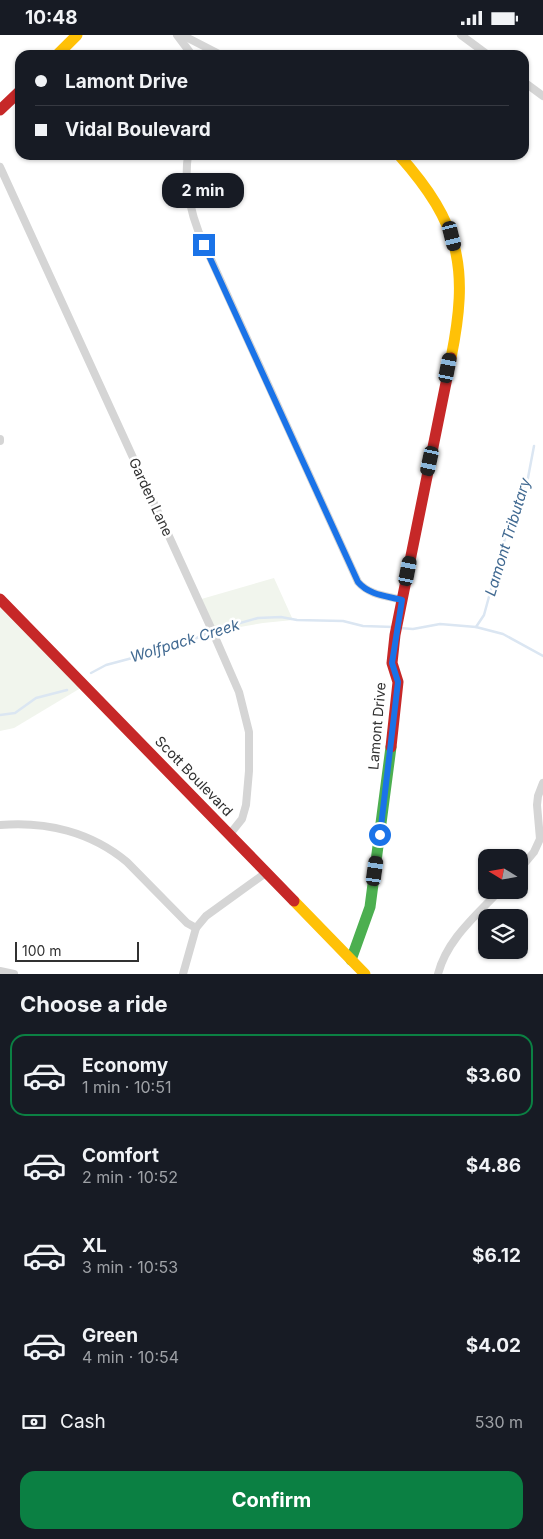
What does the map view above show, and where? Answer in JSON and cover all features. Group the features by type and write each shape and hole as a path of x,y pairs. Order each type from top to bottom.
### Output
{"main road":[{"path":"62,50 76,35"},
{"path":"0,110 15,96"},
{"name":"Lamont Drive","path":"351,960 370,907 385,800 398,682 392,663 395,635 456,331 460,292 456,252 445,217 430,191 404,160"},
{"name":"Scott Boulevard","path":"0,599 365,974"}],"street":[{"path":"177,35 188,50"},
{"path":"182,35 211,50"},
{"path":"461,35 481,50"},
{"path":"529,86 543,96"},
{"path":"187,160 186,171 188,197 198,233 356,578 362,586 370,591 402,600"},
{"name":"Garden Lane","path":"0,167 239,692 249,732 249,771 246,805 242,819 230,834"},
{"path":"528,859 542,840 538,796 543,783"},
{"path":"0,825 24,824 53,827 97,841 127,862 187,923 196,929"},
{"path":"183,974 196,929 206,917 267,872"},
{"path":"438,974 450,944 492,899"},
{"path":"0,971 14,974"}],"shaded area":[{"path":"274,578 293,620 240,627 214,637 198,600"},
{"path":"0,598 89,683 14,728 0,731"}],"waterway":[{"name":"Lamont Tributary","path":"476,627 484,615 516,503 527,483 534,446"},
{"name":"Wolfpack Creek","path":"91,673 106,665 181,645 212,631 258,618 281,617 297,620 343,621 363,626 394,627"},
{"name":"Wolfpack Creek","path":"399,628 413,629 440,624 476,627 503,634 543,656"},
{"name":"Wolfpack Creek","path":"0,715 15,713 36,698 67,690"}],"traffic: fast":[{"path":"351,960 370,907 391,747"}],"traffic: slow":[{"path":"62,50 77,35"},
{"path":"403,160 420,180 436,204 447,226 455,249 459,273 459,298 451,358"},
{"path":"294,901 365,974"}],"traffic: jam":[{"path":"0,110 15,96"},
{"path":"391,747 398,682 392,663 395,635 451,358"},
{"path":"0,599 294,901"}],"route":[{"path":"204,245 358,582 375,593 402,600 392,663 398,682 380,835"}]}
